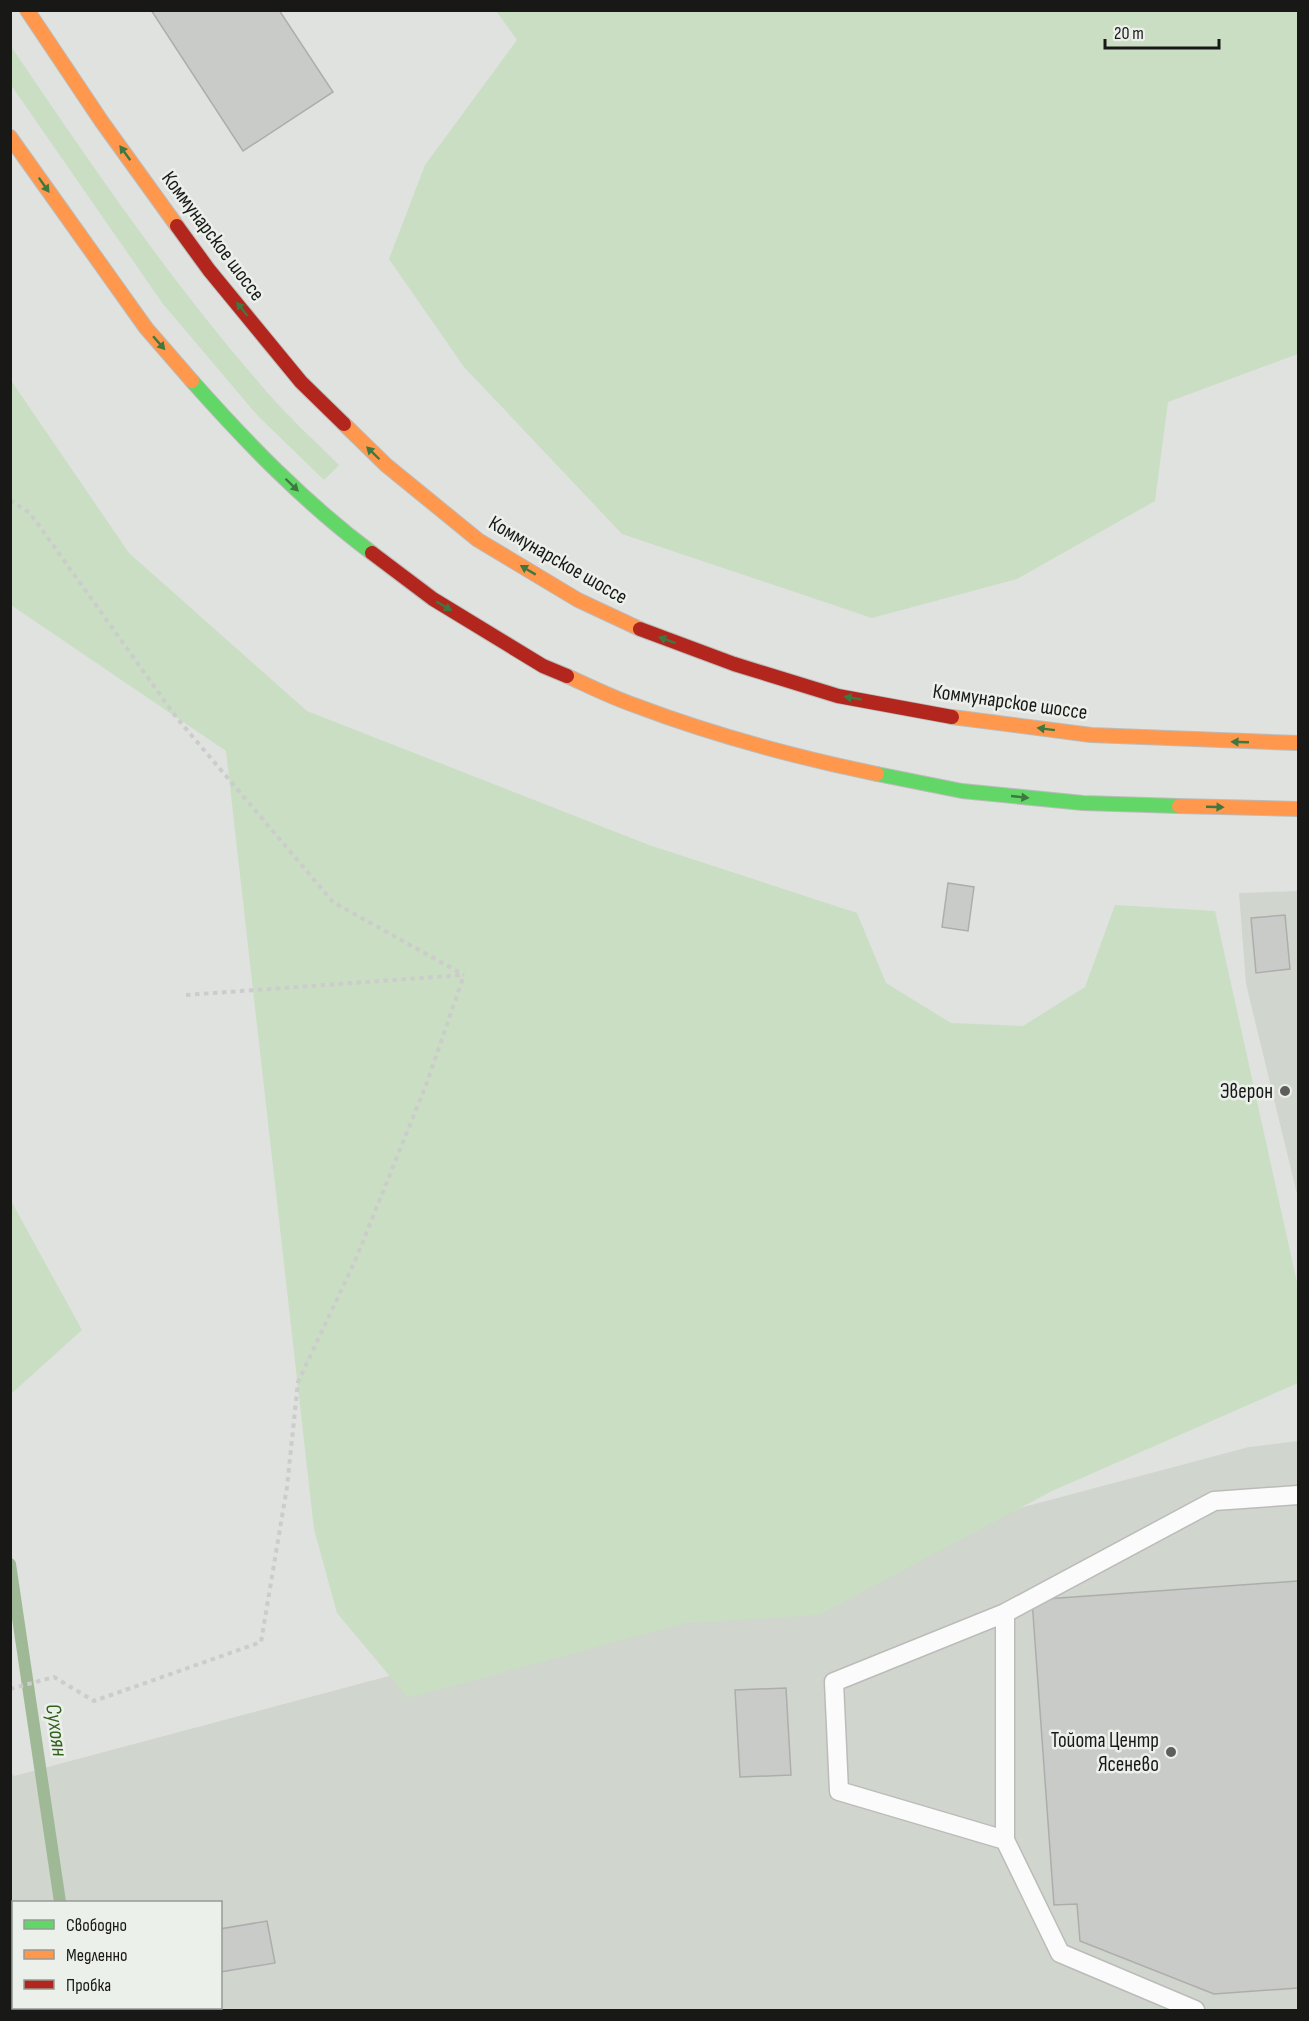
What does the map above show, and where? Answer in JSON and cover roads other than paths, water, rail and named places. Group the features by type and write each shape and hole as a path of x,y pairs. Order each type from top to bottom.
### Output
{"main road":[{"name":"Коммунарское шоссе","path":"27,10 102,122 209,270 301,382 386,465 478,540 578,600 656,636 734,664 838,696 963,719 1091,735 1299,743"},
{"path":"10,137 146,328 236,431 333,524 433,599 543,666 633,705 716,734 824,764 962,790 1083,803 1299,809"}],"lane":[{"path":"1005,1840 839,1791 834,1682 1005,1613 1214,1501 1299,1496"},
{"path":"1005,1613 1005,1840 1060,1953 1195,2010"}],"waterway":[{"name":"Сухоян","path":"10,1564 60,1901"}],"place":[{"name":"Эверон","path":"1285,1091"},
{"name":"Тойота Центр Ясенево","path":"1171,1752"}]}
